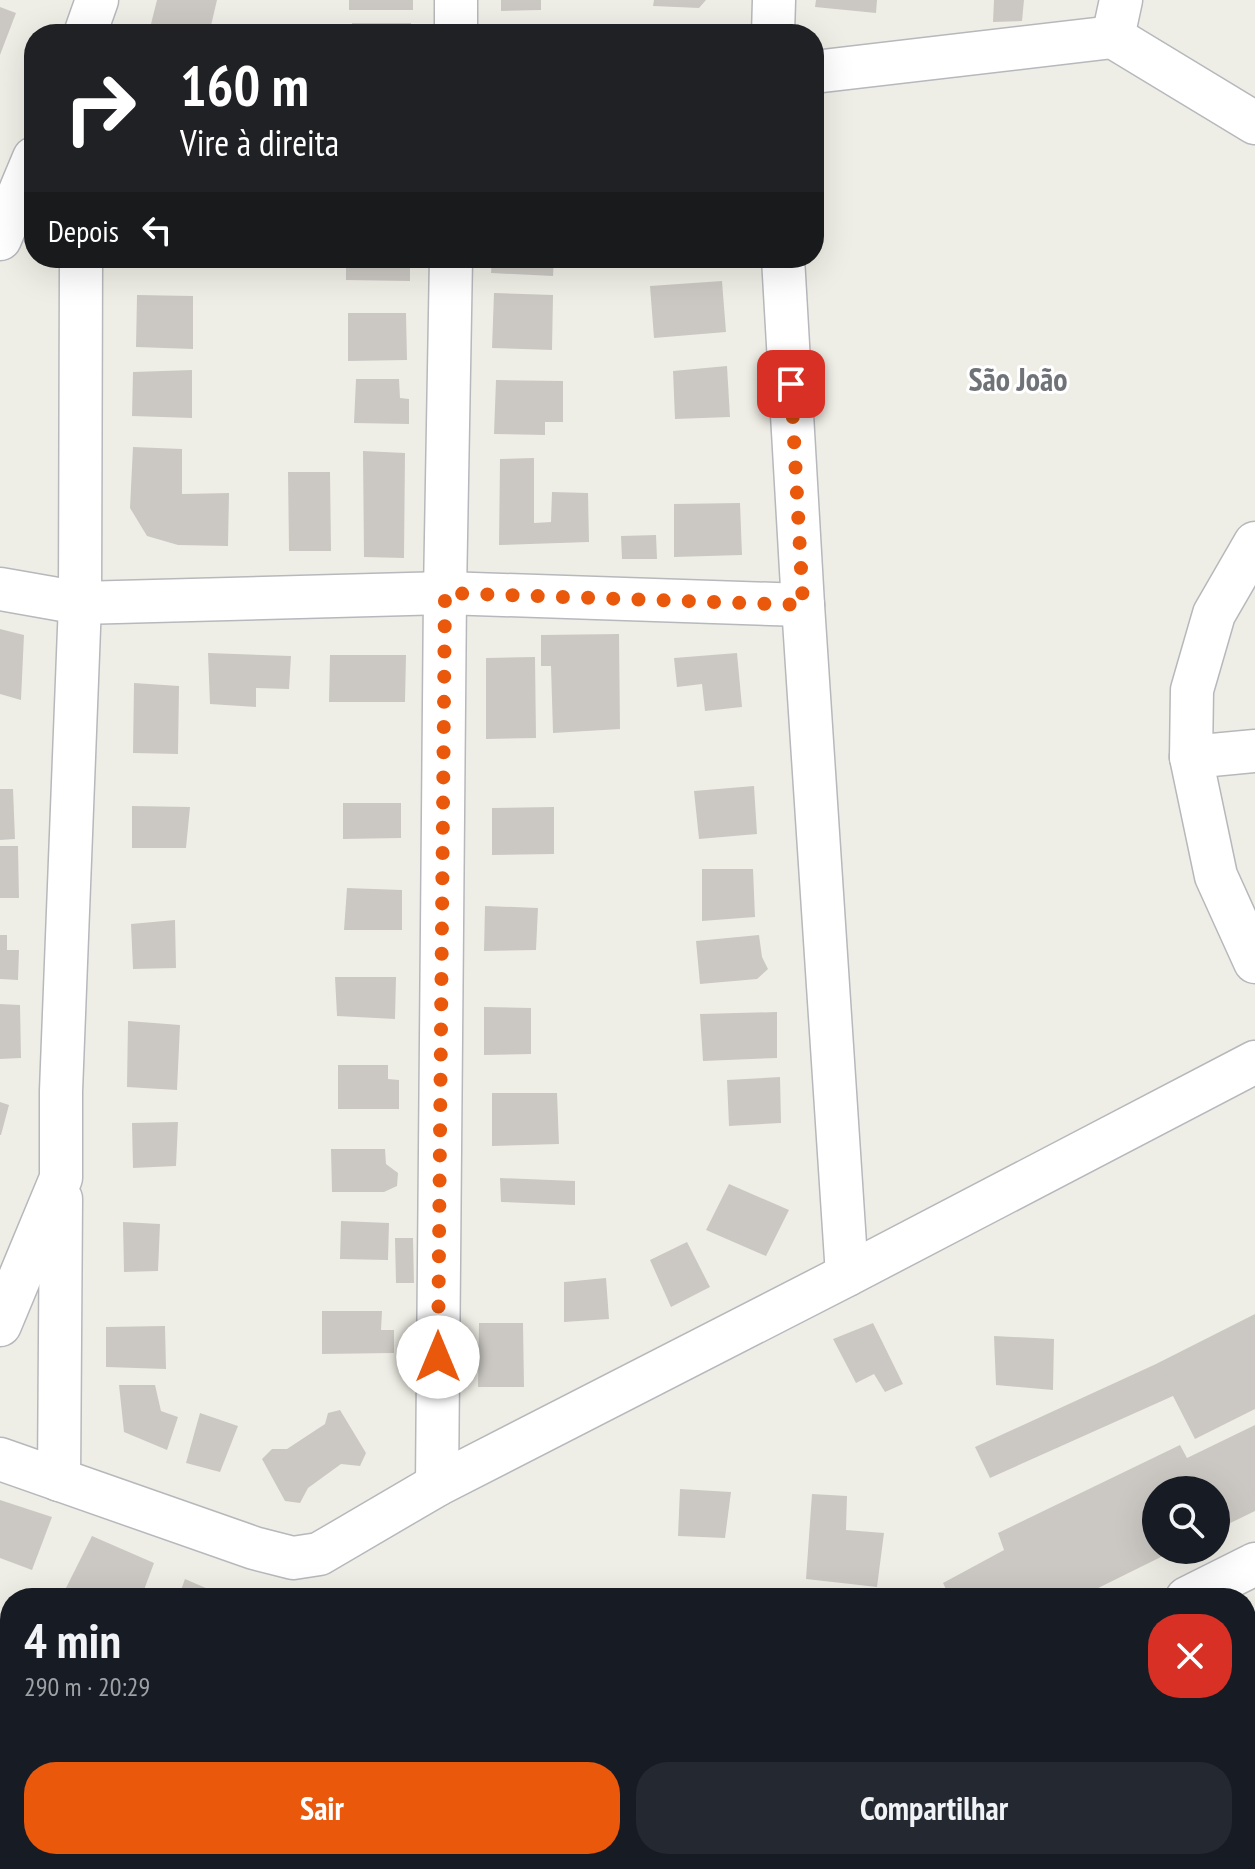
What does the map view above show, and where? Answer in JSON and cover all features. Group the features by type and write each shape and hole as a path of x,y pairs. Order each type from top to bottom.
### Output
{"street":[{"path":"89,24 97,0"},
{"path":"456,0 456,24"},
{"path":"773,24 774,0"},
{"path":"824,70 1117,19 1255,123"},
{"path":"0,239 24,182"},
{"path":"59,1480 61,1091 80,603 81,268"},
{"path":"437,1485 451,268"},
{"path":"784,268 847,1275"},
{"path":"1255,543 1214,614 1192,690 1191,757 1216,876 1255,962"},
{"path":"0,589 80,603 445,593 803,605"},
{"path":"1191,757 1255,751"},
{"path":"0,1459 254,1548 293,1558 319,1554 437,1485 1255,1062"},
{"path":"0,1325 61,1178"},
{"path":"1207,1588 1255,1564"}],"building":[{"path":"157,0 217,0 211,24 151,24"},
{"path":"349,0 413,0 413,10 349,10"},
{"path":"501,0 541,0 541,10 501,11"},
{"path":"654,0 706,0 699,8 653,6"},
{"path":"816,0 877,0 876,13 815,7"},
{"path":"994,0 1024,0 1022,21 993,22"},
{"path":"0,7 16,13 0,55"},
{"path":"411,23 411,24 352,24"},
{"path":"346,268 410,268 410,281 346,280"},
{"path":"491,268 553,268 553,276 491,273"},
{"path":"722,281 726,332 654,338 650,286"},
{"path":"494,293 553,295 552,350 492,348"},
{"path":"137,295 193,296 193,349 136,347"},
{"path":"348,313 406,313 407,360 348,361"},
{"path":"727,366 730,417 675,419 673,371"},
{"path":"192,370 192,418 132,416 133,372"},
{"path":"356,379 399,379 400,398 409,399 409,424 354,423"},
{"path":"496,380 563,381 563,422 545,422 545,435 494,434"},
{"path":"133,447 182,449 182,494 229,493 228,546 178,545 147,536 130,508"},
{"path":"363,451 405,453 404,558 364,557"},
{"path":"534,458 534,523 551,522 552,492 588,493 589,542 499,545 500,459"},
{"path":"288,472 330,472 331,551 289,551"},
{"path":"740,503 742,555 674,557 674,504"},
{"path":"656,535 657,559 622,559 621,536"},
{"path":"0,629 24,635 21,700 0,694"},
{"path":"619,634 620,729 553,733 551,666 541,666 541,635"},
{"path":"208,653 291,656 289,689 256,688 256,707 210,704"},
{"path":"737,653 742,707 705,711 702,684 677,687 674,658"},
{"path":"330,655 406,655 405,702 329,702"},
{"path":"535,657 536,738 486,739 486,658"},
{"path":"134,683 179,686 178,754 133,753"},
{"path":"754,786 757,834 699,839 694,791"},
{"path":"0,789 13,789 15,839 0,840"},
{"path":"343,803 401,803 401,838 343,839"},
{"path":"132,806 190,807 186,848 132,848"},
{"path":"554,807 554,854 492,855 492,808"},
{"path":"0,846 18,846 19,898 0,898"},
{"path":"702,869 753,869 755,917 702,921"},
{"path":"347,888 402,890 402,930 344,930"},
{"path":"485,906 538,908 536,950 484,951"},
{"path":"175,920 176,968 133,969 131,924"},
{"path":"0,935 7,935 7,950 19,950 18,980 0,979"},
{"path":"759,935 762,957 768,969 757,979 700,984 696,941"},
{"path":"335,977 396,977 395,1019 337,1016"},
{"path":"0,1004 20,1005 21,1058 0,1059"},
{"path":"484,1007 531,1008 531,1054 484,1055"},
{"path":"777,1012 777,1058 703,1061 700,1014"},
{"path":"128,1021 180,1025 177,1090 127,1087"},
{"path":"338,1065 388,1065 388,1079 399,1080 399,1109 338,1109"},
{"path":"780,1077 781,1123 729,1126 727,1080"},
{"path":"492,1093 557,1093 559,1144 492,1146"},
{"path":"0,1102 9,1105 1,1135 0,1135"},
{"path":"178,1122 176,1166 133,1168 132,1123"},
{"path":"331,1149 385,1149 386,1164 398,1173 397,1186 384,1192 332,1192"},
{"path":"500,1178 575,1181 575,1205 501,1202"},
{"path":"729,1184 789,1210 766,1256 706,1230"},
{"path":"341,1221 389,1223 388,1260 340,1259"},
{"path":"123,1222 160,1224 158,1271 124,1272"},
{"path":"395,1238 413,1238 414,1283 396,1283"},
{"path":"687,1242 710,1287 671,1307 650,1260"},
{"path":"606,1278 609,1319 564,1322 564,1282"},
{"path":"322,1311 382,1311 381,1330 394,1330 394,1353 322,1354"},
{"path":"1255,1314 1255,1409 1195,1439 1173,1396 990,1478 975,1447 1156,1364"},
{"path":"479,1323 523,1323 524,1387 478,1387"},
{"path":"873,1323 903,1384 885,1392 874,1374 856,1383 833,1339"},
{"path":"165,1326 166,1369 106,1367 106,1327"},
{"path":"994,1336 1054,1339 1053,1390 996,1385"},
{"path":"119,1385 155,1385 161,1411 178,1417 167,1450 124,1432"},
{"path":"340,1410 366,1453 360,1466 341,1464 308,1488 300,1503 285,1501 262,1459 272,1449 287,1449 325,1424 328,1413"},
{"path":"200,1413 238,1426 220,1472 186,1463"},
{"path":"1255,1425 1255,1511 1230,1523 1230,1476 1142,1476 1142,1564 1147,1564 1098,1588 945,1588 943,1583 1004,1550 998,1533 1180,1445 1187,1458"},
{"path":"680,1489 731,1492 725,1538 678,1536"},
{"path":"812,1494 847,1496 846,1530 884,1533 877,1587 806,1579"},
{"path":"0,1500 52,1517 32,1570 0,1558"},
{"path":"92,1536 154,1563 145,1588 66,1588"},
{"path":"185,1579 206,1588 182,1588"}],"district":[{"name":"São João","path":"1018,380"}],"route":[{"path":"438,1357 445,593 803,605 791,384"}]}
